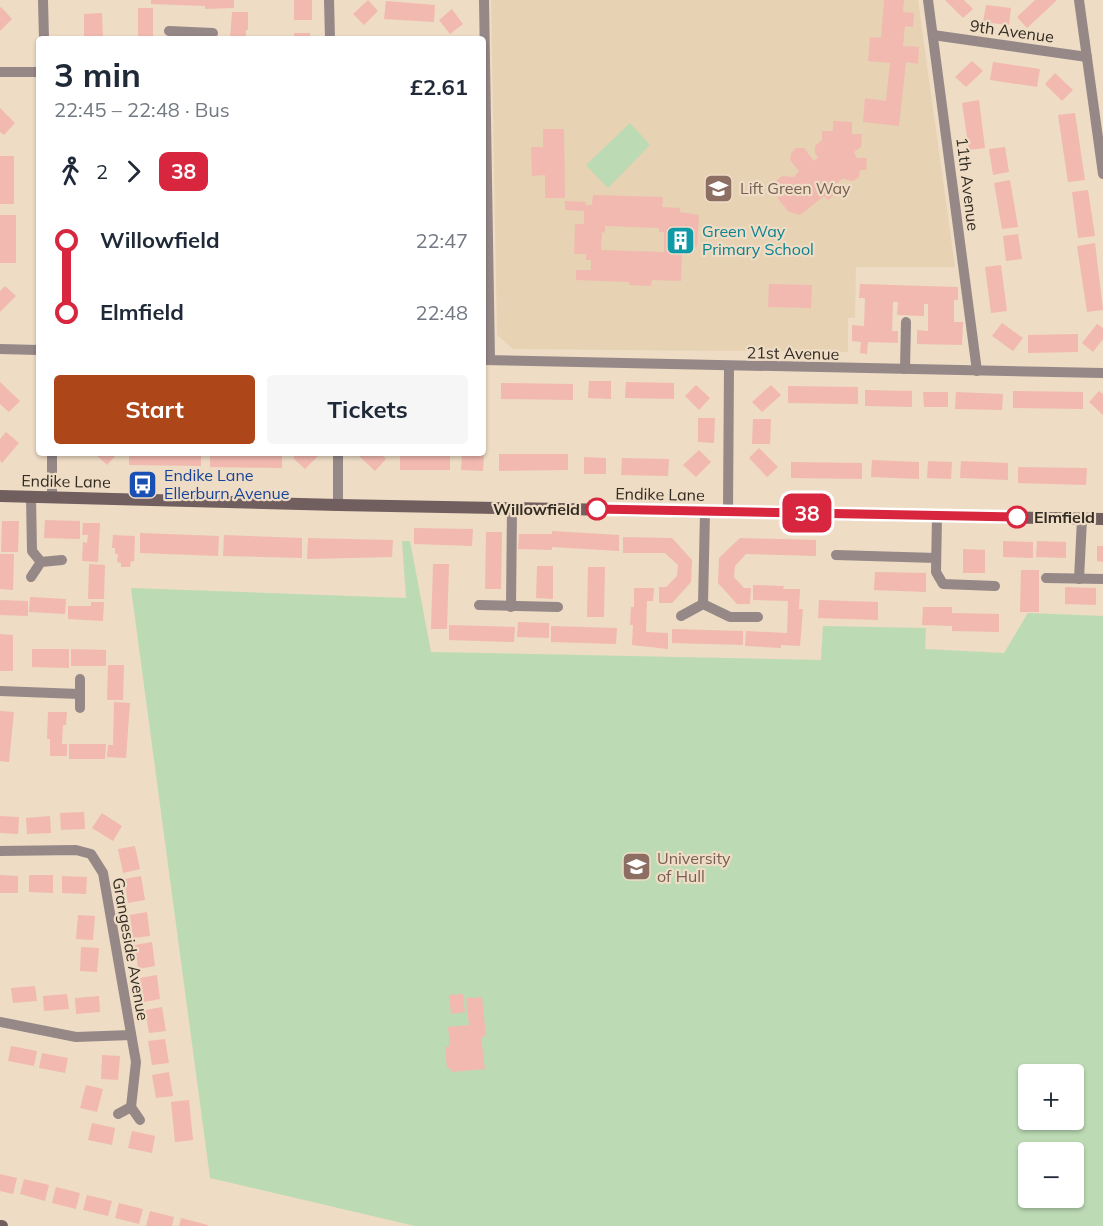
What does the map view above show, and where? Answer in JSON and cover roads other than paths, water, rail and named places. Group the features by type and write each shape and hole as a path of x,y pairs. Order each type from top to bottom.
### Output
{"street":[{"path":"43,0 44,36"},
{"path":"329,0 330,36"},
{"path":"484,0 484,36"},
{"name":"11th Avenue","path":"928,0 977,371"},
{"path":"1079,0 1103,174"},
{"path":"169,32 196,36 213,33"},
{"name":"9th Avenue","path":"933,36 1087,57"},
{"path":"0,72 36,72"},
{"path":"905,369 906,322"},
{"path":"0,349 36,350"},
{"name":"21st Avenue","path":"486,360 1103,374"},
{"path":"728,512 729,366"},
{"path":"52,456 52,496"},
{"path":"338,456 338,505"},
{"name":"Endike Lane","path":"0,496 338,505 1103,519"},
{"path":"31,497 32,551 40,562"},
{"path":"511,607 512,507"},
{"path":"703,604 705,512"},
{"path":"937,516 936,572 943,584 995,586"},
{"path":"1079,579 1082,519"},
{"path":"836,555 936,558"},
{"path":"40,562 62,560"},
{"path":"31,577 40,562"},
{"path":"1046,578 1103,579"},
{"path":"681,616 703,604"},
{"path":"703,604 730,617 758,617"},
{"path":"479,605 558,607"},
{"path":"80,708 81,679"},
{"path":"0,691 79,694"},
{"name":"Grangeside Avenue","path":"0,851 76,850 91,854 103,873 136,1062 131,1107"},
{"path":"0,1022 76,1037 131,1035"},
{"path":"118,1114 131,1107 140,1119"}],"place":[{"name":"Lift Green Way","path":"719,188"},
{"name":"Green Way Primary School","path":"681,240"},
{"name":"Endike Lane Ellerburn Avenue","path":"143,484"},
{"name":"Willowfield","path":"597,509"},
{"name":"Elmfield","path":"1017,517"},
{"name":"University of Hull","path":"636,867"}]}
